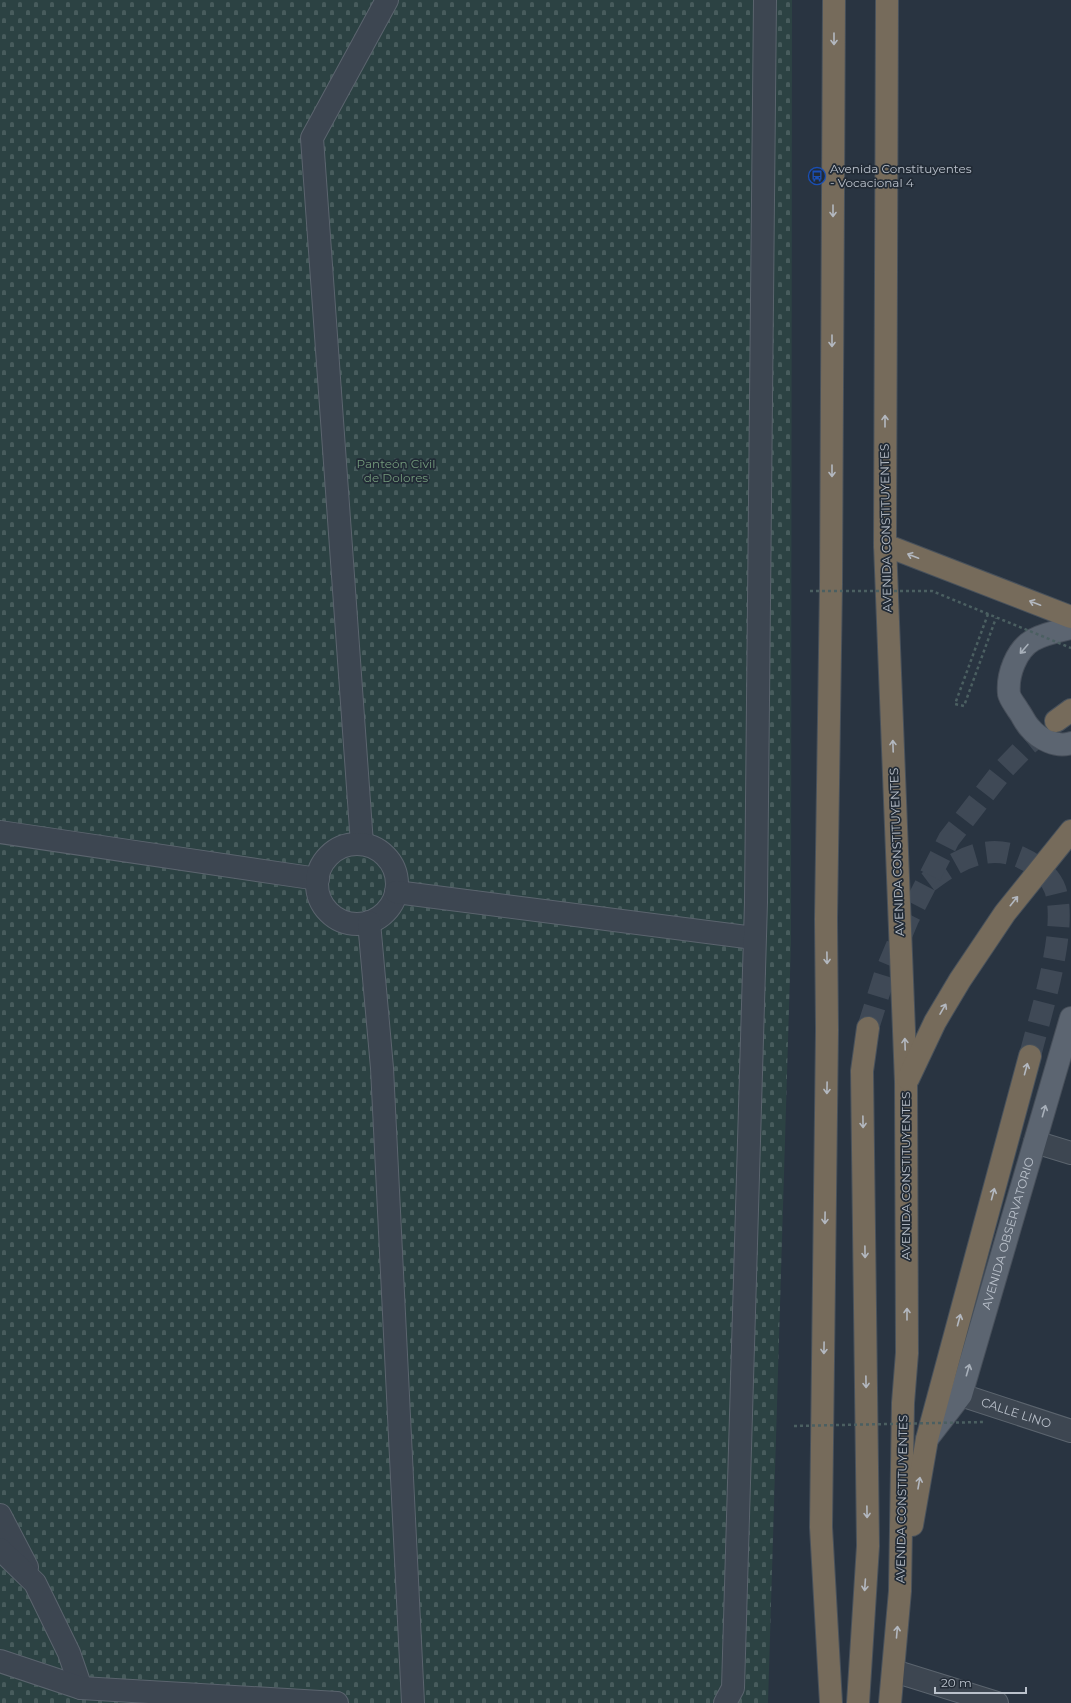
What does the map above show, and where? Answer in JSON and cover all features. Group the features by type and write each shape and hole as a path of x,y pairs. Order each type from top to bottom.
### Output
{"highway":[{"path":"831,1703 821,1527 827,1030 826,919 831,584 834,0"},
{"name":"AVENIDA CONSTITUYENTES","path":"886,0 885,545 906,1082 907,1353 903,1404 900,1591 890,1703"},
{"path":"885,545 1071,617"},
{"path":"906,1082 935,1022 960,980 1004,913 1071,831"},
{"path":"858,1703 868,1546 862,1071 868,1028"},
{"path":"900,1591 927,1439 1030,1056"}],"main road":[{"path":"1071,628 1046,634 1032,641 1021,651 1013,665 1009,680 1010,696 1030,728 1054,744 1066,745 1071,743"},
{"name":"AVENIDA OBSERVATORIO","path":"927,1439 961,1395 1071,1018"}],"street":[{"path":"362,844 312,138 387,0"},
{"path":"725,1703 734,1688 756,902 765,0"},
{"path":"0,832 318,880"},
{"path":"362,844 376,848 389,858 396,872 396,892 392,903 383,914 369,922 353,924 338,919 326,909 319,895 318,880 322,865 332,852 346,845 362,844"},
{"path":"396,892 754,938"},
{"path":"369,922 382,1068 413,1703"},
{"path":"1035,1142 1071,1153"},
{"name":"CALLE LINO","path":"961,1395 1071,1431"},
{"path":"0,1515 69,1653 81,1688"},
{"path":"0,1549 35,1583"},
{"path":"0,1661 81,1688 337,1703"},
{"path":"894,1671 997,1703"}],"path":[{"path":"810,591 932,591 1071,648"},
{"path":"982,629 955,704 964,706 996,617"},
{"path":"794,1426 983,1422"}],"green space":[{"name":"Panteón Civil de Dolores","path":"0,0 792,0 791,942 768,1703 0,1703"}],"tunnel":[{"path":"868,1028 885,974 908,919 949,839 1003,770 1027,745 1052,725"},
{"path":"928,882 960,861 982,853 994,852 1007,853 1020,857 1041,870 1053,884 1058,906 1056,948 1052,972 1030,1056"}],"place":[{"name":"Avenida Constituyentes - Vocacional 4","path":"817,176"}]}
